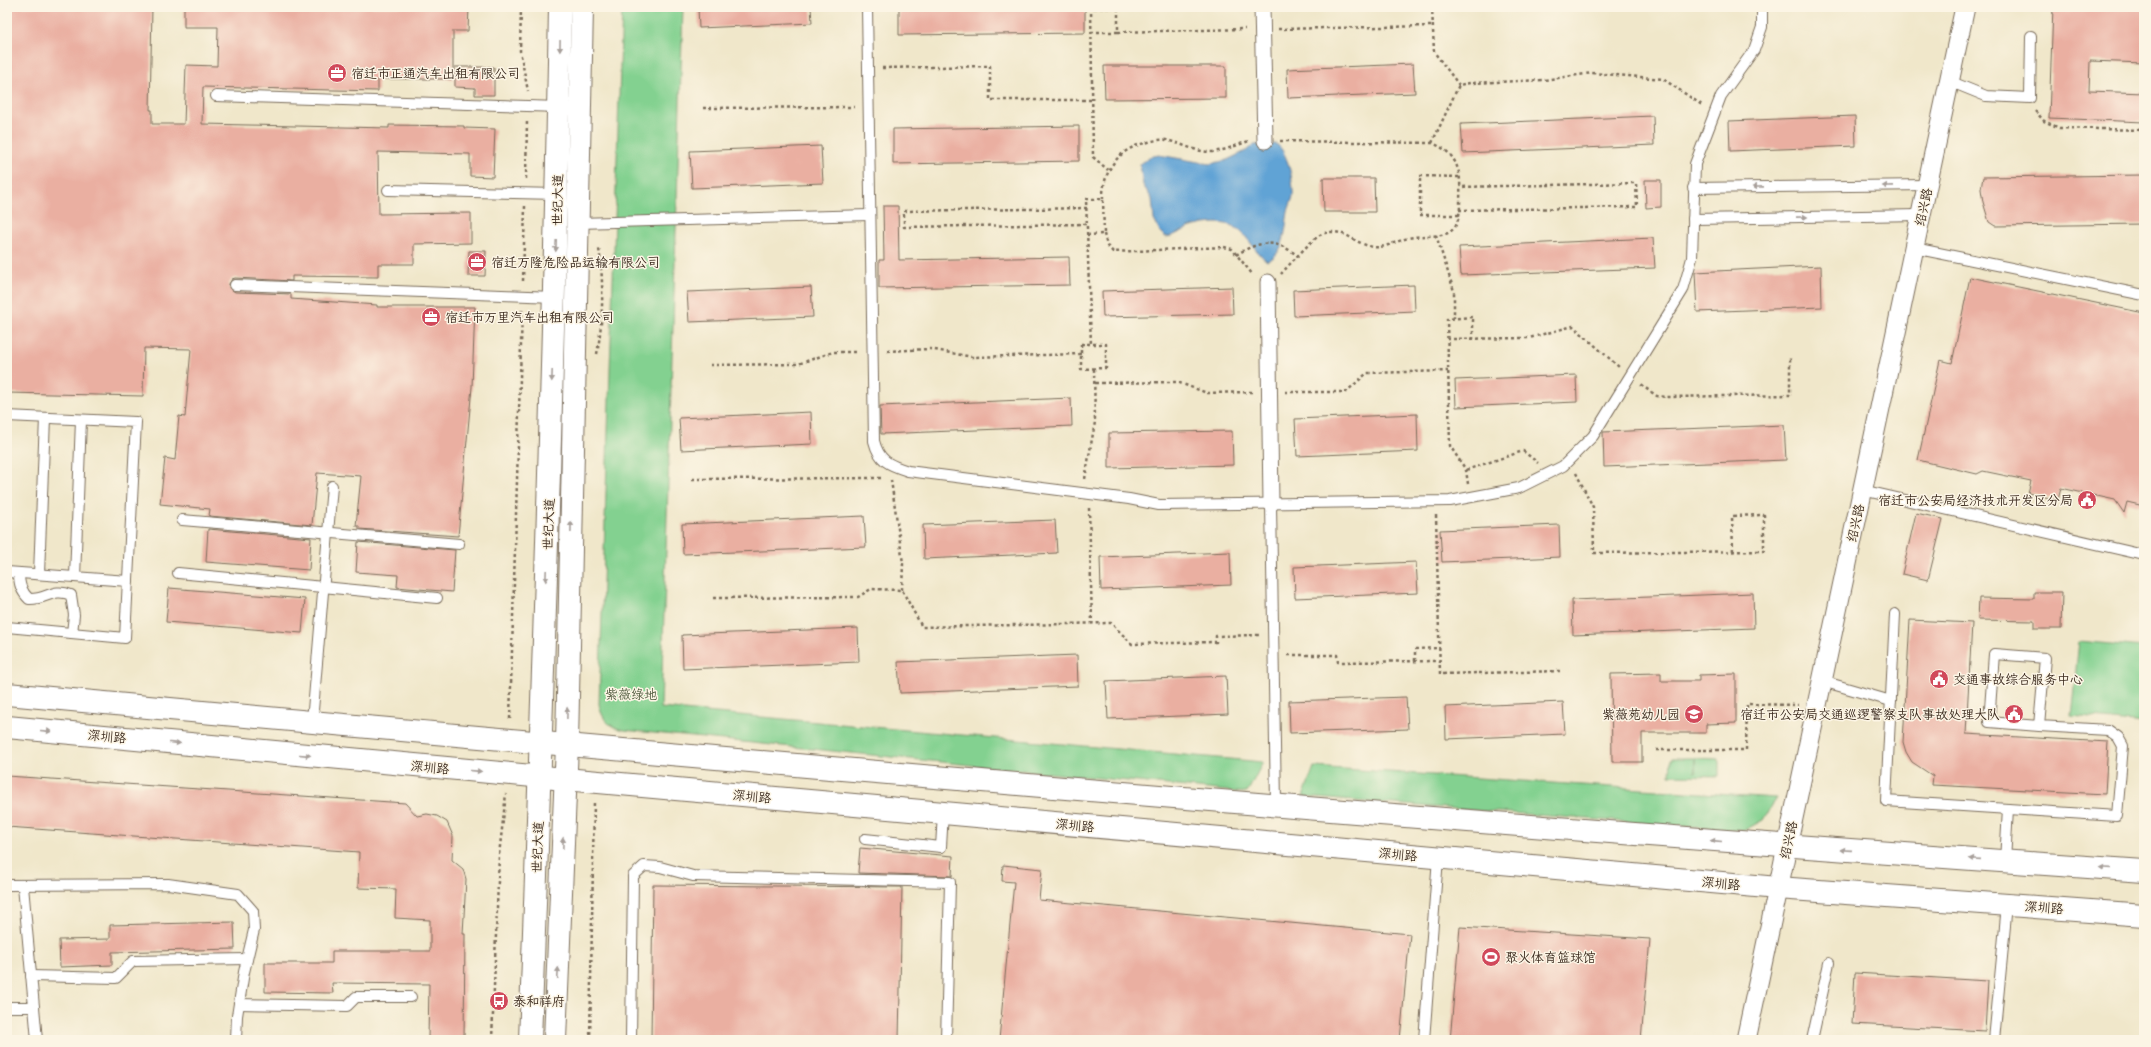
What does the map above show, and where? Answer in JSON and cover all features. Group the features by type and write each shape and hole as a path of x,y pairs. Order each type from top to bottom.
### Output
{"street":[{"name":"世纪大道","path":"530,1040 540,777 557,194 560,7"},
{"name":"世纪大道","path":"555,1040 567,745 582,7"},
{"path":"1262,7 1265,141"},
{"name":"绍兴路","path":"1746,1040 1965,7"},
{"path":"1268,282 1271,504"},
{"path":"7,694 541,744 1786,846 2144,871"},
{"name":"深圳路","path":"7,727 540,777 1778,888 2144,915"}],"lane":[{"path":"867,7 874,441 877,453 885,462 908,471 1159,505 1436,502 1471,498 1519,488 1550,473 1570,460 1593,436 1683,290 1692,258 1693,188 1695,164 1712,115 1721,96 1754,50 1762,27 1762,7"},
{"path":"1950,80 1986,96 2030,98 2031,36"},
{"path":"216,96 580,107"},
{"path":"1693,188 1927,185"},
{"path":"388,190 557,194"},
{"path":"578,223 870,215"},
{"path":"1693,219 1921,215"},
{"path":"1914,248 2144,295"},
{"path":"234,285 554,296"},
{"path":"7,416 136,422 125,638 7,627"},
{"path":"38,574 45,418"},
{"path":"75,577 81,420"},
{"path":"312,722 332,486"},
{"path":"1862,490 2144,555"},
{"path":"1271,504 1276,804"},
{"path":"182,520 460,544"},
{"path":"7,572 128,581"},
{"path":"19,573 19,585 23,593 29,599 36,600 54,592 63,591 71,595 74,615 72,633"},
{"path":"178,573 437,598"},
{"path":"1895,614 1886,801 2117,816 2123,746 2118,737 2108,730 2039,726 1989,722 1994,654 2045,658 2039,726"},
{"path":"1822,681 1891,701"},
{"path":"2006,861 2008,809"},
{"path":"865,839 941,847 943,813"},
{"path":"1424,1040 1438,858"},
{"path":"630,1040 633,876 644,866 660,867 693,876 950,882 946,1040"},
{"path":"7,886 168,884 238,894 253,910 254,930 239,1004 236,1040"},
{"path":"23,886 37,1040"},
{"path":"1994,1040 2007,905"},
{"path":"31,976 116,978 133,961 247,959"},
{"path":"1820,1040 1812,1040 1829,963"},
{"path":"239,1004 347,1006 356,997 411,997"},
{"path":"7,1007 34,1007"}],"path":[{"path":"509,741 528,106 528,85 520,51 521,7"},
{"path":"1432,7 1434,52 1459,85"},
{"path":"1091,32 1118,32 1118,8 1091,8 1091,32 1091,100 1093,157 1108,170"},
{"path":"868,68 990,66 990,100 1091,100"},
{"path":"1459,85 1470,83 1544,80 1592,73 1663,79 1701,104 1712,115"},
{"path":"1432,143 1459,85"},
{"path":"2030,98 2034,110 2044,121 2059,128 2144,130"},
{"path":"703,108 868,107"},
{"path":"1155,140 1166,140 1198,151 1211,152 1250,141 1432,143 1447,151 1453,158 1460,177 1459,215 1456,228 1448,233 1407,238 1373,247 1346,234 1329,232 1320,234 1277,279 1268,282 1258,280 1232,249 1224,247 1113,252 1107,246 1104,234 1102,186 1108,170 1117,158 1128,149 1155,140"},
{"path":"1459,215 1420,215 1420,176 1460,177"},
{"path":"1459,210 1637,207 1636,183 1460,187"},
{"path":"1091,344 1086,199 1103,199"},
{"path":"1087,208 904,211 904,227 1087,224"},
{"path":"1087,235 1104,234"},
{"path":"1436,235 1454,291 1454,318"},
{"path":"1236,255 1251,247 1267,244 1284,246 1298,256"},
{"path":"1471,498 1466,470 1450,446 1447,319 1473,317 1473,339"},
{"path":"1447,339 1529,338 1573,326 1630,377 1657,396 1790,395 1790,358"},
{"path":"1081,344 1091,344 1106,344 1106,368 1081,368 1081,344"},
{"path":"710,365 798,364 833,352 930,349 972,357 1081,354"},
{"path":"1092,623 1085,494 1095,422 1094,368"},
{"path":"1466,470 1523,451 1550,473"},
{"path":"1570,460 1593,507 1594,553 1733,552 1764,551 1764,515 1732,516 1733,552"},
{"path":"692,480 890,478 894,496 903,563 902,590 922,627 1110,623 1132,644 1216,642 1216,636 1273,635"},
{"path":"1436,502 1440,674 1560,671"},
{"path":"714,598 858,597 871,589 902,590"},
{"path":"1415,661 1414,649 1439,648"},
{"path":"1274,655 1337,655 1338,662 1440,660"},
{"path":"1656,750 1746,750 1746,704 1816,705"},
{"path":"492,1040 499,855 508,774"}],"green space":[{"name":"紫薇绿地","path":"622,7 683,7 661,708 1263,762 1247,793 624,730 618,729 607,722 602,714 599,704"},
{"path":"2079,641 2144,647 2144,723 2071,716"},
{"path":"1671,758 1719,759 1719,776 1670,775"},
{"path":"1314,767 1776,798 1763,820 1743,831 1303,797"}],"water":[{"path":"1276,144 1280,147 1289,165 1293,194 1281,247 1273,258 1267,261 1240,231 1235,227 1222,223 1189,228 1175,235 1166,237 1161,233 1154,220 1152,199 1143,185 1140,164 1149,157 1159,155 1210,164 1227,160 1246,151 1253,145"}],"building":[{"path":"7,7 152,7 150,110 152,110 152,124 184,124 186,65 217,66 218,27 184,27 184,7 469,7 468,31 453,31 453,79 378,79 378,91 203,87 202,124 389,128 389,125 464,126 464,128 495,129 493,177 470,176 470,154 378,152 379,214 471,213 471,243 414,244 414,264 378,264 378,277 292,276 292,281 235,278 232,279 229,284 229,288 235,292 291,294 291,299 377,305 377,307 475,307 472,387 458,536 359,529 359,526 356,526 361,476 317,473 312,525 209,516 210,509 160,504 165,458 175,460 179,416 185,417 191,349 144,348 143,396 7,393"},
{"path":"698,7 811,7 812,23 699,28"},
{"path":"899,7 1085,7 1085,33 899,35"},
{"path":"2053,7 2144,7 2144,63 2090,61 2089,91 2144,93 2144,122 2049,118"},
{"path":"1413,64 1415,93 1288,98 1287,69"},
{"path":"1104,66 1226,66 1226,98 1105,99"},
{"path":"455,67 494,67 494,95 475,95 475,88 455,87"},
{"path":"1653,116 1654,145 1463,153 1461,124"},
{"path":"1855,116 1856,146 1730,151 1729,121"},
{"path":"1079,126 1079,161 893,164 893,129"},
{"path":"821,146 823,183 692,188 690,151"},
{"path":"2144,175 2144,224 1995,226 1989,222 1981,189 1983,177"},
{"path":"1323,178 1374,178 1375,212 1324,212"},
{"path":"1645,180 1661,180 1661,207 1646,208"},
{"path":"883,206 898,206 899,260 1069,257 1070,285 879,288 879,260 884,260"},
{"path":"1653,238 1655,268 1461,275 1459,247"},
{"path":"469,251 486,251 485,276 468,276"},
{"path":"1821,266 1822,307 1697,312 1695,272"},
{"path":"1970,277 2144,313 2144,506 2127,502 2124,513 2115,500 2061,488 2058,500 2028,493 2031,481 1983,471 1977,474 1918,460 1940,360 1952,363"},
{"path":"1414,285 1415,311 1294,316 1293,290"},
{"path":"811,287 813,317 689,322 687,292"},
{"path":"1232,287 1233,314 1103,317 1102,291"},
{"path":"1576,375 1577,402 1456,407 1455,380"},
{"path":"1071,398 1072,426 881,434 880,406"},
{"path":"811,412 812,444 681,450 679,418"},
{"path":"1417,414 1418,451 1297,456 1295,419"},
{"path":"1784,425 1786,460 1604,467 1603,432"},
{"path":"1232,431 1233,465 1109,468 1109,433"},
{"path":"1916,513 1943,519 1928,580 1902,574"},
{"path":"864,516 866,547 683,554 682,524"},
{"path":"1055,520 1057,553 924,559 923,525"},
{"path":"1559,525 1560,557 1442,562 1440,530"},
{"path":"208,529 311,538 309,570 206,562"},
{"path":"358,542 455,550 452,592 397,587 398,575 356,572"},
{"path":"1230,552 1231,585 1101,590 1100,557"},
{"path":"1416,562 1418,593 1295,598 1294,567"},
{"path":"169,588 305,599 302,633 166,622"},
{"path":"2034,592 2062,592 2061,629 2034,629 2034,621 1978,620 1979,598 2034,599"},
{"path":"1753,593 1754,628 1573,635 1572,600"},
{"path":"1910,620 1972,623 1966,734 2108,742 2105,794 1932,785 1933,776 1912,762 1906,752 1903,742"},
{"path":"858,628 859,662 683,669 682,635"},
{"path":"1077,655 1078,686 900,693 898,662"},
{"path":"1661,673 1661,681 1699,681 1699,675 1736,674 1736,723 1706,724 1706,733 1642,733 1642,762 1612,762 1611,674"},
{"path":"1226,676 1228,714 1108,719 1106,681"},
{"path":"1406,697 1408,729 1290,733 1289,701"},
{"path":"1563,702 1565,734 1446,739 1445,707"},
{"path":"7,776 405,803 417,816 427,814 437,816 447,822 453,836 452,860 463,869 466,879 463,934 465,934 464,1040 428,1040 429,984 332,983 333,993 265,992 265,963 332,963 332,951 430,951 430,920 395,918 396,889 358,888 359,852 7,827"},
{"path":"860,848 953,856 952,876 858,873"},
{"path":"1003,865 1042,869 1039,900 1410,934 1400,1040 999,1040 1014,882 1002,881"},
{"path":"653,885 902,887 899,1040 651,1040"},
{"path":"234,922 235,949 112,952 112,965 60,967 59,940 110,939 110,925"},
{"path":"1460,927 1650,939 1641,1040 1450,1040"},
{"path":"1855,973 1988,981 1985,1031 1852,1024"}],"place":[{"name":"宿迁市正通汽车出租有限公司","path":"337,73"},
{"name":"宿迁万隆危险品运输有限公司","path":"477,262"},
{"name":"宿迁市万里汽车出租有限公司","path":"431,317"},
{"name":"宿迁市公安局经济技术开发区分局","path":"2087,500"},
{"name":"交通事故综合服务中心","path":"1939,679"},
{"name":"紫薇苑幼儿园","path":"1694,714"},
{"name":"宿迁市公安局交通巡逻警察支队事故处理大队","path":"2014,714"},
{"name":"聚火体育篮球馆","path":"1491,957"},
{"name":"泰和祥府","path":"499,1001"}]}
